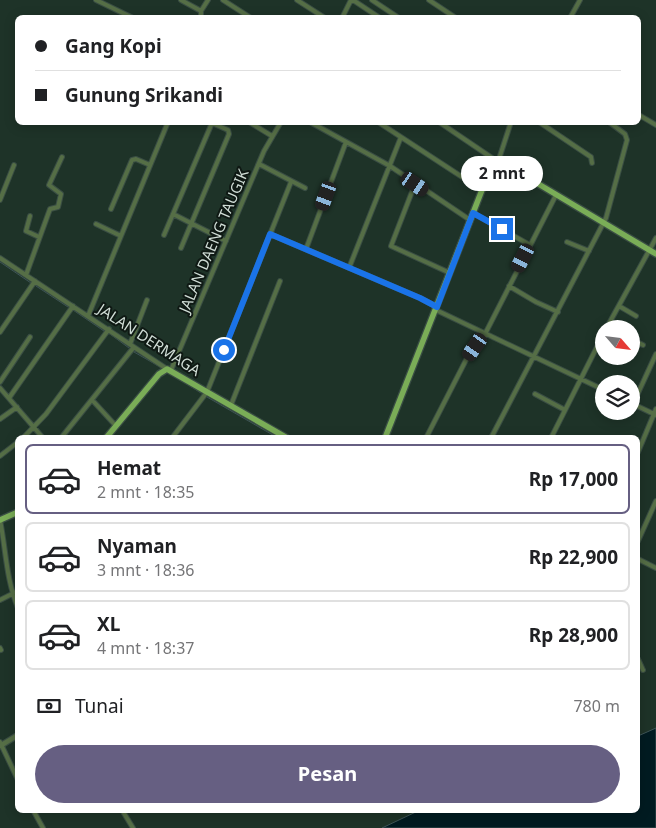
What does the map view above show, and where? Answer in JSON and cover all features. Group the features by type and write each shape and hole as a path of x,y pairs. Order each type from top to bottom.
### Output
{"main road":[{"path":"386,435 482,190 493,166 498,162 656,254"},
{"path":"108,435 159,374 169,370"},
{"name":"JALAN DERMAGA","path":"169,370 282,435"},
{"path":"0,520 15,513"}],"street":[{"path":"96,0 127,15"},
{"path":"181,0 201,11"},
{"path":"201,15 201,11 208,0"},
{"path":"223,0 246,15"},
{"path":"297,0 320,15"},
{"path":"344,15 352,0 375,15"},
{"path":"372,0 394,15"},
{"path":"429,0 452,15"},
{"path":"572,15 580,0"},
{"path":"641,116 656,125"},
{"path":"88,316 167,125"},
{"path":"164,234 211,125"},
{"path":"181,248 229,134 228,130 218,125"},
{"path":"254,125 272,136"},
{"name":"JALAN DAENG TAUGIK","path":"169,370 258,164 279,125"},
{"path":"315,125 390,166 470,220"},
{"path":"383,125 482,190"},
{"path":"443,125 498,162 510,125"},
{"path":"543,125 591,157 592,163"},
{"path":"492,435 589,251 606,225 627,140 625,134 613,125"},
{"path":"350,268 401,137"},
{"path":"306,249 346,142"},
{"path":"26,274 50,209 58,207 61,195 49,185 62,157"},
{"path":"111,209 132,160 136,159 150,165"},
{"path":"258,164 305,188"},
{"path":"0,200 14,165"},
{"path":"174,435 207,392 291,182"},
{"path":"415,184 391,246 450,273"},
{"path":"428,435 466,360 484,334 556,195"},
{"path":"473,213 530,245"},
{"path":"173,214 226,241"},
{"path":"30,216 26,231 40,237"},
{"path":"96,224 121,236"},
{"path":"270,234 420,298 484,334 595,386"},
{"path":"612,320 656,238"},
{"path":"567,242 589,251"},
{"name":"JALAN DERMAGA","path":"0,258 169,370"},
{"path":"1,329 36,281"},
{"path":"231,405 280,281"},
{"path":"509,286 558,312"},
{"path":"64,435 132,345 147,300"},
{"path":"9,398 73,306"},
{"path":"619,306 636,316"},
{"path":"25,435 35,426 109,329"},
{"path":"0,382 30,337"},
{"path":"552,435 595,350"},
{"path":"640,387 656,354"},
{"path":"0,388 41,435"},
{"path":"535,394 565,410"},
{"path":"94,402 116,426"},
{"path":"0,419 17,407"},
{"path":"640,407 655,414"},
{"path":"640,448 656,409"},
{"path":"0,456 15,444"},
{"path":"640,537 656,502"},
{"path":"0,520 5,546 7,575 15,601"},
{"path":"640,560 656,568"},
{"path":"0,600 15,592"},
{"path":"640,663 643,670"},
{"path":"15,736 0,744 15,774"},
{"path":"35,813 43,828"},
{"path":"124,813 133,828"}],"water":[{"path":"656,728 656,828 382,828 414,813 640,813 640,735"}],"waterway":[{"path":"0,262 31,283"},
{"path":"36,286 68,307"},
{"path":"73,310 104,331"},
{"path":"110,334 129,348"},
{"path":"134,352 162,368"},
{"path":"184,382 201,393"},
{"path":"207,397 273,435"}],"route":[{"path":"224,350 270,234 437,307 473,213 502,229"}]}
